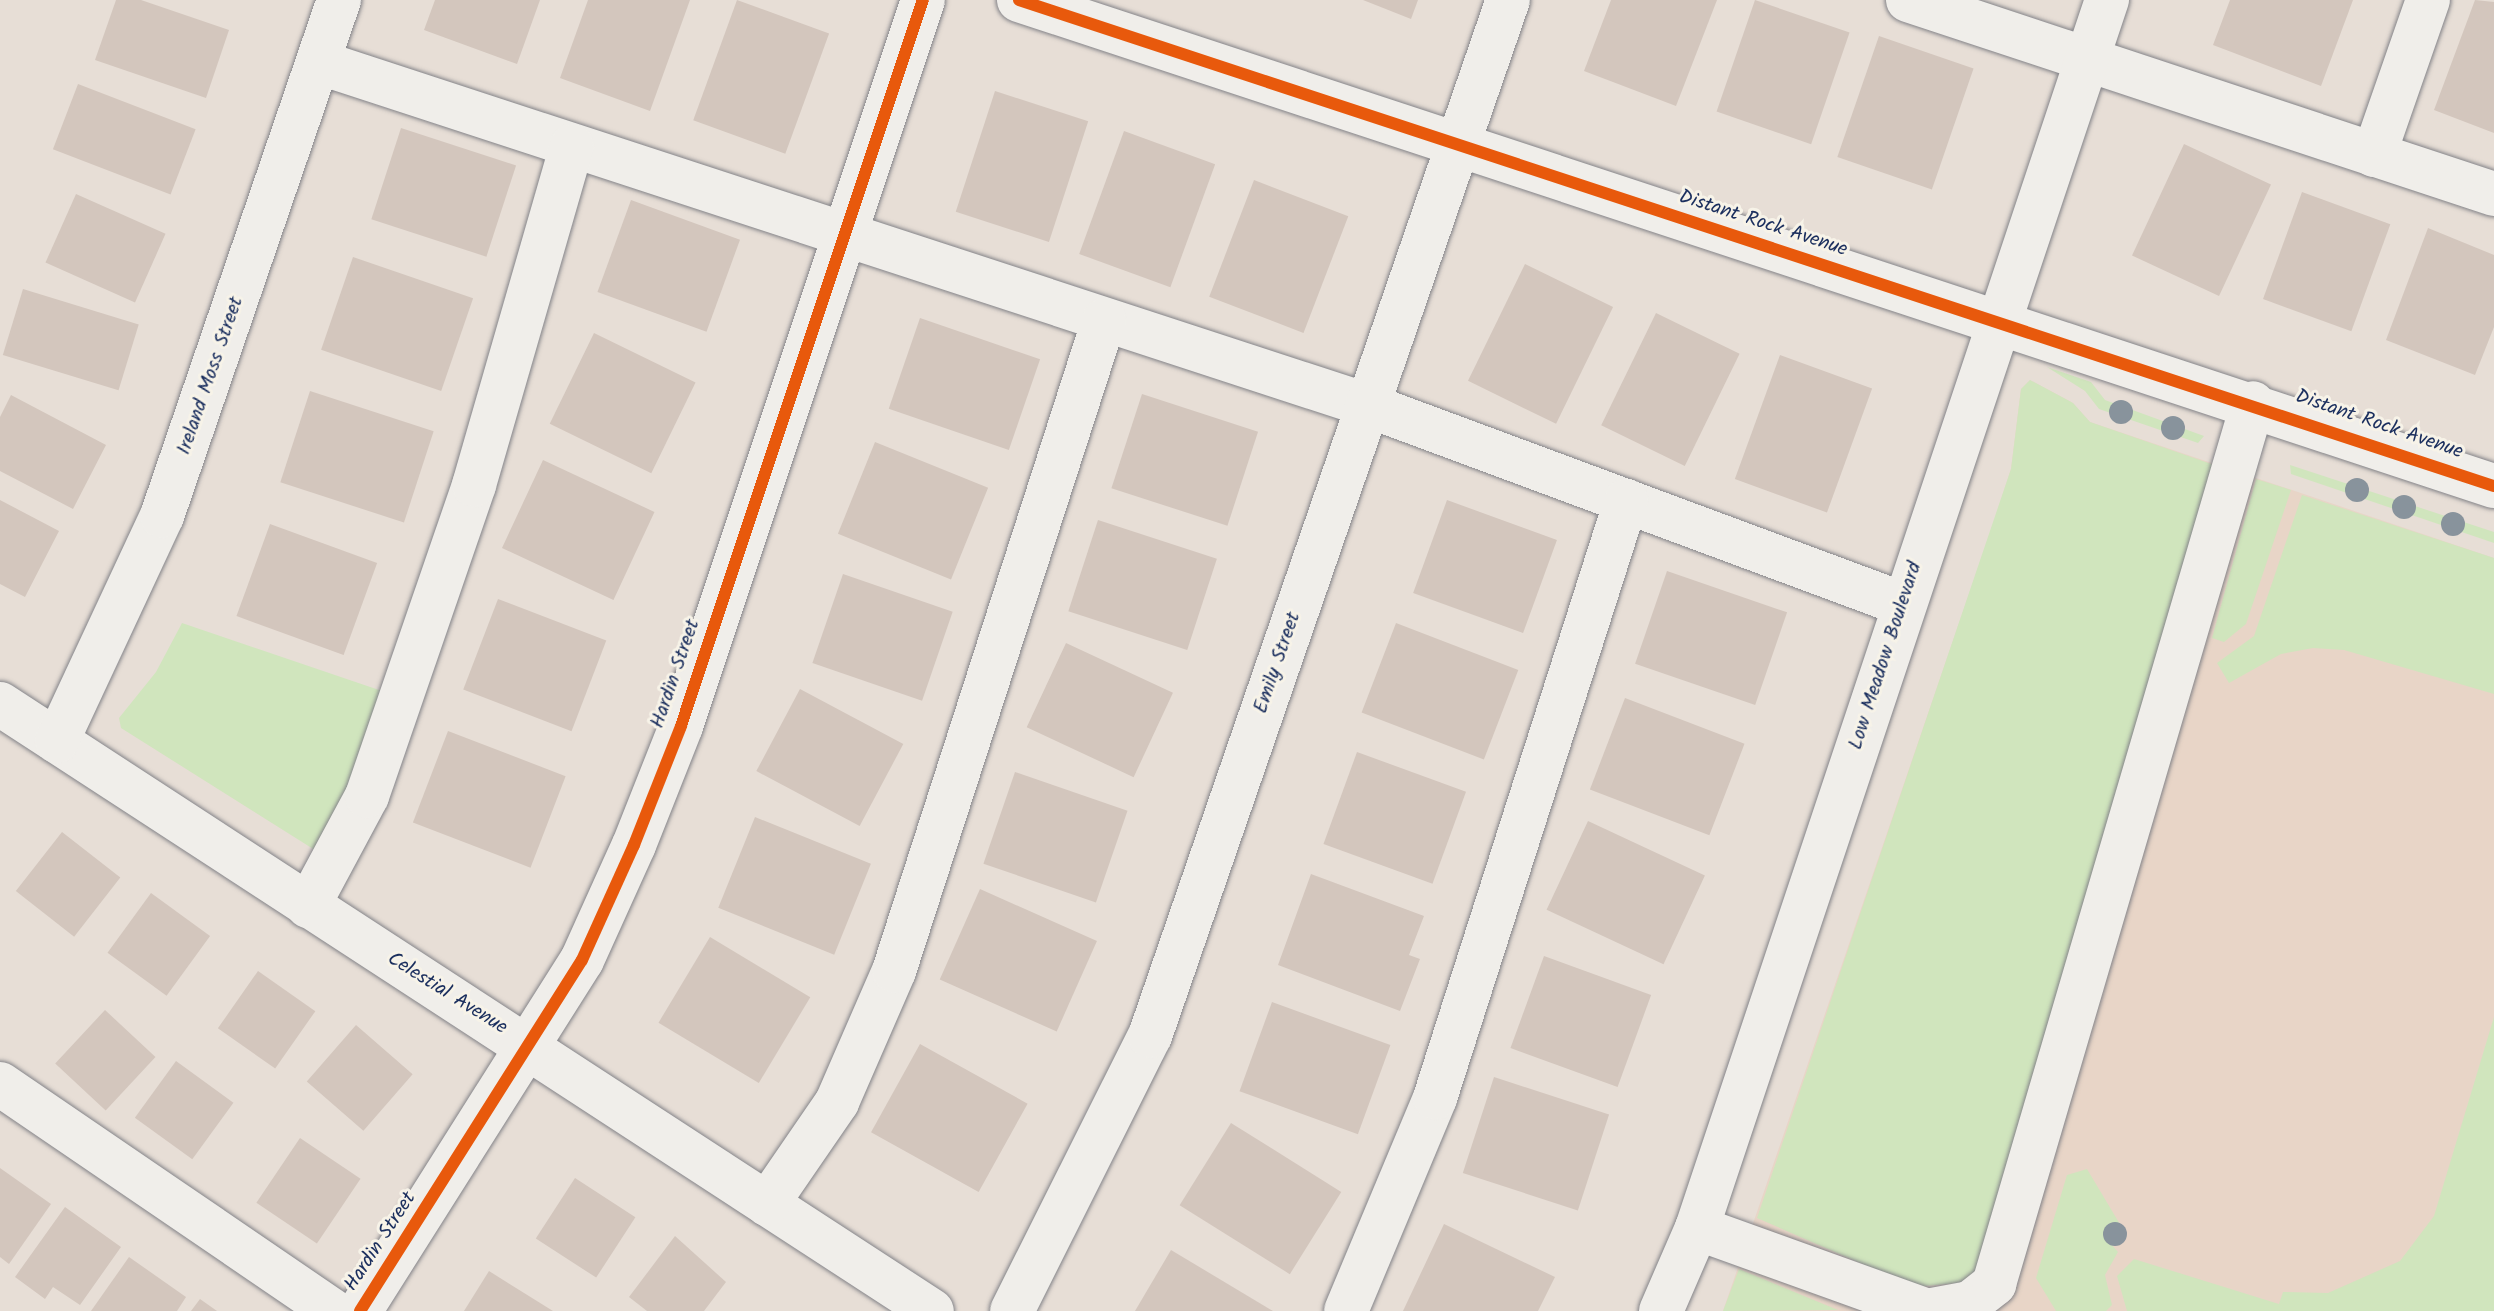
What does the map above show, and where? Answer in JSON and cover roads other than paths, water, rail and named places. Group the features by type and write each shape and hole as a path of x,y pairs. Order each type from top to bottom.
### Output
{"street":[{"name":"Ireland Moss Street","path":"57,741 162,516 339,0"},
{"name":"Hardin Street","path":"360,1311 531,1047 582,960 681,726 842,235 923,0"},
{"name":"Distant Rock Avenue","path":"1019,0 1996,323 2253,403 2494,486"},
{"name":"Emily Street","path":"1012,1311 1150,1036 1508,0"},
{"path":"1908,0 2494,194"},
{"name":"Low Meadow Boulevard","path":"1661,1311 1697,1228 1996,323 2107,0"},
{"path":"2374,155 2428,0"},
{"path":"318,62 1367,405 1903,604"},
{"path":"308,906 372,782 474,485 572,146"},
{"path":"767,1204 837,1102 894,971 1104,320"},
{"path":"1697,1228 1927,1311 1970,1303 1994,1284 2253,403"},
{"path":"1346,1311 1435,1098 1626,501"},
{"name":"Celestial Avenue","path":"0,704 932,1311"},
{"name":"Hardin Street","path":"0,1084 333,1311"}]}
